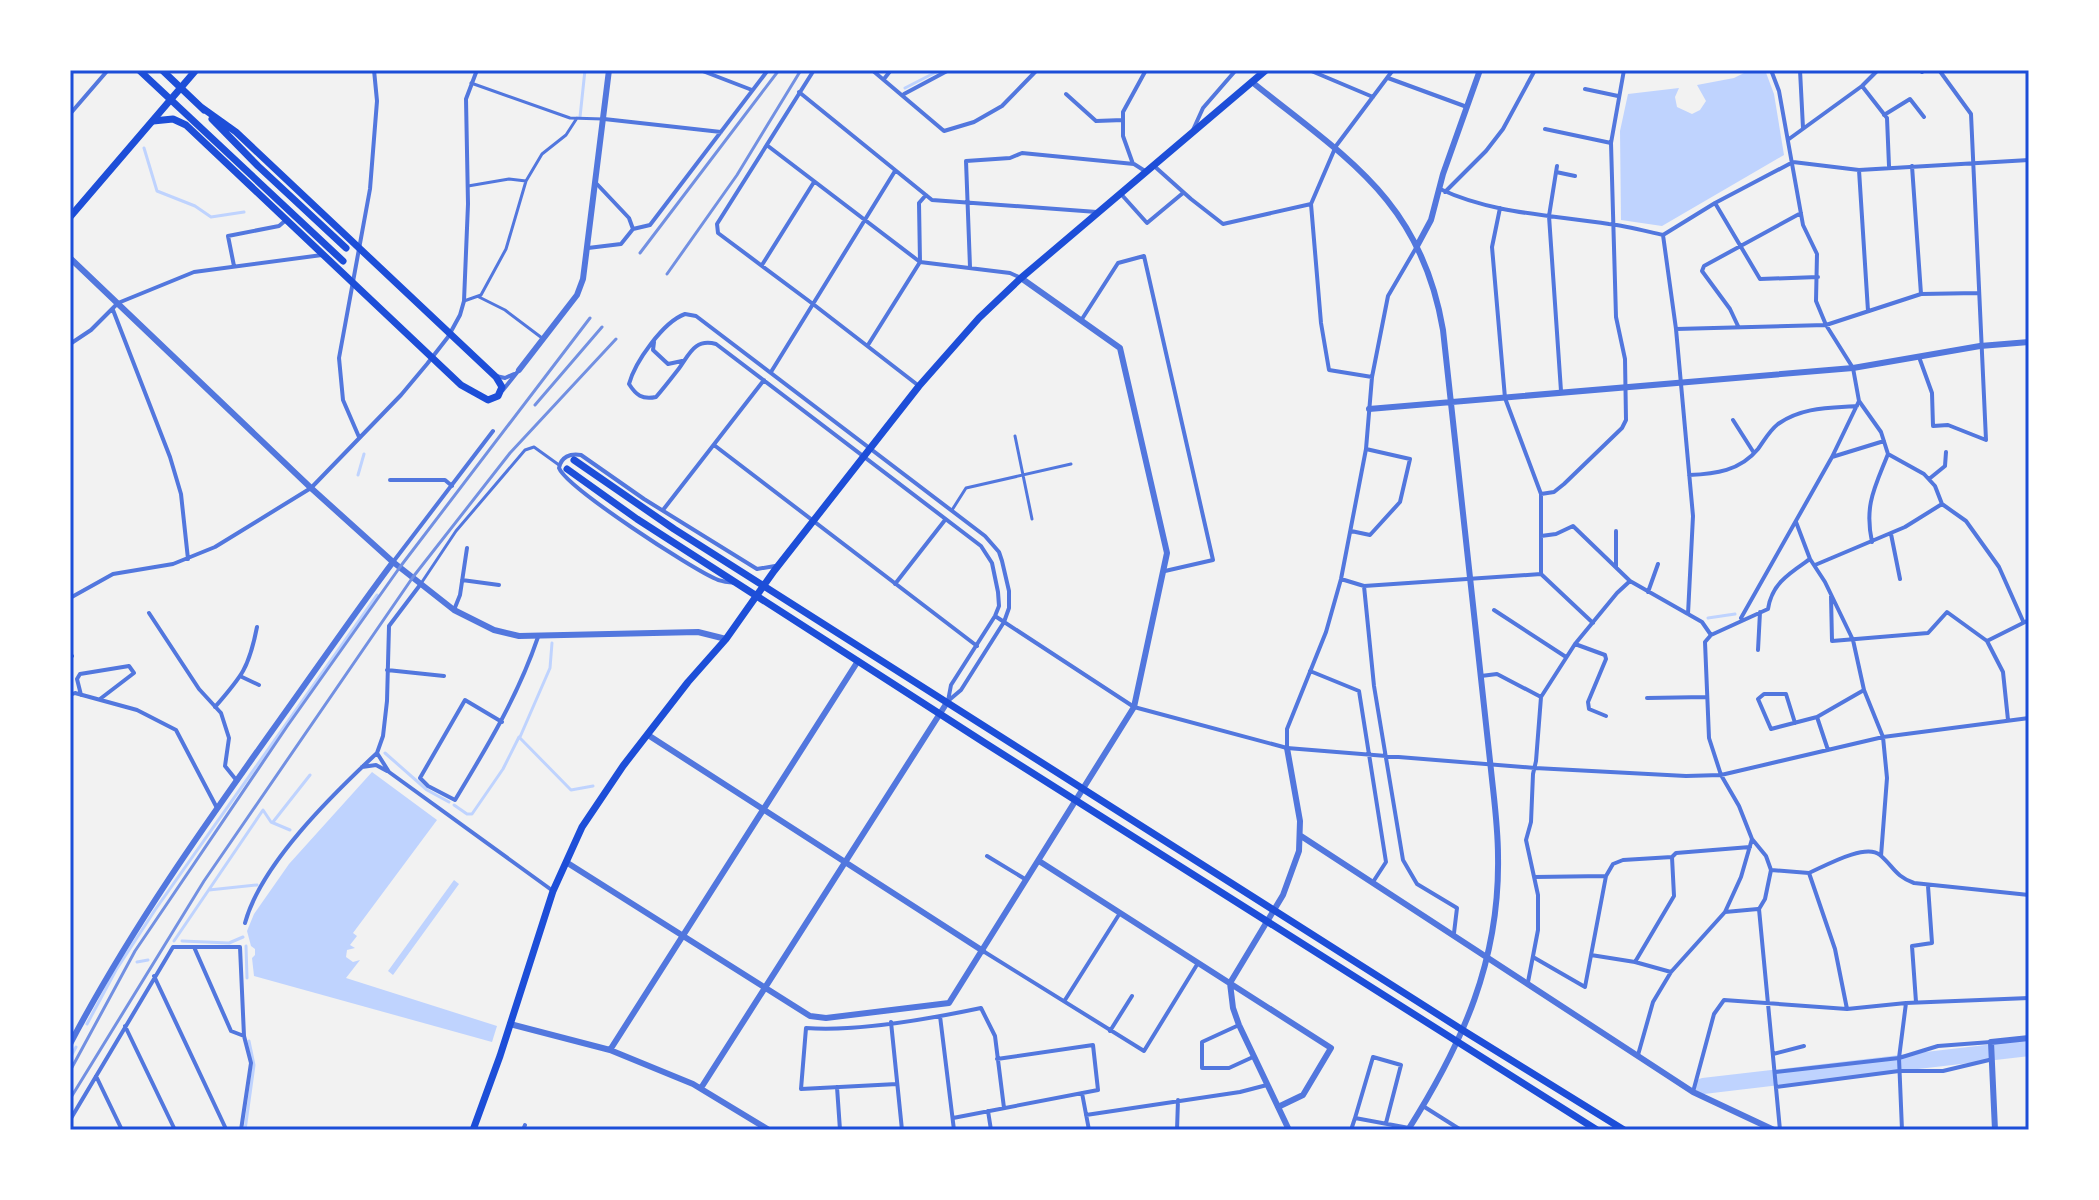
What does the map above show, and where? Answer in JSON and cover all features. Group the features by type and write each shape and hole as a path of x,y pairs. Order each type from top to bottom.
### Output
{"main road":[{"path":"139,70 343,261"},
{"path":"162,70 346,248"},
{"path":"70,217 196,70"},
{"path":"473,1130 553,891 596,805 648,735 726,639 780,564 919,386 979,318 1120,192 1266,70"},
{"path":"153,121 173,119 186,125 431,359 471,392 488,400 498,396 502,387 450,333 236,132 201,107"},
{"path":"574,460 642,509 1624,1130"},
{"path":"563,467 737,584 1597,1130"}],"street":[{"path":"70,114 108,70"},
{"path":"359,437 344,401 338,366 370,189 377,101 374,70"},
{"path":"70,598 113,574 188,559 234,537 311,488 401,395 431,359 450,333 464,301 468,186 465,117 471,83 477,70"},
{"path":"498,396 577,295 583,279 609,70"},
{"path":"700,70 752,90"},
{"path":"588,248 621,244 633,229 650,225 768,70"},
{"path":"814,70 717,229 919,386"},
{"path":"872,70 944,131 974,122 1002,106 1037,70"},
{"path":"884,79 891,70"},
{"path":"904,94 949,70"},
{"path":"1134,164 1123,136 1123,112 1146,70"},
{"path":"1192,132 1203,108 1236,70"},
{"path":"1309,70 1374,97"},
{"path":"1372,377 1329,370 1321,323 1311,204 1336,146 1392,70"},
{"path":"1289,1130 1239,1025 1230,983 1274,910 1295,867 1301,836 1287,748 1287,729 1326,632 1341,579 1366,449 1372,377 1388,296 1431,220 1443,191 1480,70"},
{"path":"1443,191 1486,151 1503,129 1535,70"},
{"path":"1541,494 1554,492 1564,484 1622,428 1626,420 1625,359 1616,317 1611,143 1624,70"},
{"path":"1771,70 1779,91 1789,139 1803,225 1817,254 1816,301 1826,325 1853,368 1858,403 1881,432 1888,454 1870,495 1868,513 1872,542"},
{"path":"1800,70 1803,128"},
{"path":"1789,139 1862,86 1878,70"},
{"path":"1919,357 1932,393 1933,426 1948,425 1986,440 1971,114 1939,70"},
{"path":"1388,78 1467,107"},
{"path":"1252,82 1336,146 1378,189 1417,246 1440,314 1490,764 1498,858 1495,915 1487,957 1464,1031 1408,1129 1355,1118"},
{"path":"471,83 497,90 519,102 577,118 721,132"},
{"path":"1862,86 1887,118 1889,166"},
{"path":"1585,89 1618,96"},
{"path":"799,92 932,200 1097,212"},
{"path":"1066,94 1096,121 1123,120"},
{"path":"1884,115 1910,99 1924,117"},
{"path":"479,297 502,260 526,181 542,154 566,135 577,118"},
{"path":"1545,129 1611,143"},
{"path":"566,862 810,1016 826,1018 949,1003 1134,707 1167,553 1120,348 1082,319 1010,273 920,262 768,146"},
{"path":"970,267 966,161 1010,158 1022,153 1134,164 1145,171"},
{"path":"1443,191 1467,202 1663,235 1715,203 1793,162 1859,170 2029,160"},
{"path":"1153,165 1223,224 1311,204"},
{"path":"1557,166 1549,216 1562,394"},
{"path":"1912,166 1921,294"},
{"path":"1859,170 1868,311"},
{"path":"771,372 895,171"},
{"path":"1556,172 1575,176"},
{"path":"468,186 499,180 526,181"},
{"path":"762,265 815,181"},
{"path":"595,182 629,218 633,229"},
{"path":"1120,192 1147,223 1183,193"},
{"path":"868,345 920,262 919,203 926,195"},
{"path":"1715,203 1760,279 1818,277"},
{"path":"1500,208 1492,247 1505,398 1541,494 1541,574 1593,623"},
{"path":"1738,327 1730,309 1702,271 1704,266 1801,213"},
{"path":"234,266 228,236 279,226 286,220"},
{"path":"1663,235 1676,329 1693,516 1688,614"},
{"path":"70,344 115,306 194,272 322,255"},
{"path":"1082,319 1118,263 1144,256 1213,560 1165,571"},
{"path":"70,258 115,306 311,488 393,562 454,610 511,635 698,632 726,639"},
{"path":"1676,329 1826,325 1921,294 1978,293"},
{"path":"464,301 479,297 505,310 543,339"},
{"path":"115,306 181,494 188,559"},
{"path":"701,1088 940,713 961,690 1004,622 1010,602 999,552 985,536 696,316 685,314 675,317 632,372 629,384 637,395 648,399 656,397 692,348 699,343 716,344 988,554 999,600 995,616 951,685 948,701"},
{"path":"654,342 653,350 668,364 684,360"},
{"path":"1369,409 1853,368 1980,346 2029,342"},
{"path":"491,373 505,378 519,370"},
{"path":"663,510 764,380"},
{"path":"1689,475 1737,467 1754,453 1778,424 1809,409 1858,403"},
{"path":"1740,620 1832,457 1858,403"},
{"path":"1733,420 1754,453"},
{"path":"70,1044 127,941 217,808 393,562 493,431"},
{"path":"1015,436 1032,519"},
{"path":"1832,457 1884,441"},
{"path":"714,445 977,646"},
{"path":"245,923 249,907 264,879 293,841 377,753 383,734 389,626 456,531 525,450 534,447 563,467 568,455 581,455 757,569 780,564"},
{"path":"1351,531 1370,535 1400,502 1410,459 1366,449"},
{"path":"1929,479 1945,466 1946,452"},
{"path":"1888,454 1929,479 1942,504 1966,521 1999,567 2026,620 1987,641"},
{"path":"952,510 966,488 1071,464"},
{"path":"390,480 445,480 452,486"},
{"path":"1814,566 1891,534 1942,504"},
{"path":"895,584 945,519"},
{"path":"1796,522 1810,559 1853,640 1864,690 1883,737 1887,778 1881,856"},
{"path":"1541,536 1556,534 1573,526 1630,581 1702,622 1711,635"},
{"path":"1616,531 1616,567"},
{"path":"1891,534 1900,579"},
{"path":"454,610 467,548"},
{"path":"1780,1130 1759,909 1765,899 1771,870 1721,775 1709,738 1705,642 1711,635 1768,609 1770,594 1781,580 1810,559"},
{"path":"1648,592 1658,564"},
{"path":"1341,579 1364,586 1541,574"},
{"path":"462,580 499,585"},
{"path":"1528,982 1539,910 1526,840 1531,822 1541,697 1575,644 1630,581"},
{"path":"1364,586 1374,686 1403,860 1417,884 1457,908 1454,933"},
{"path":"1831,595 1832,641 1928,633 1947,612 1987,641 2003,672 2008,720"},
{"path":"1494,610 1566,657"},
{"path":"1758,650 1760,612"},
{"path":"149,613 172,651 221,713 228,731 225,766 237,781"},
{"path":"995,616 1134,707 1287,748 1535,768 1721,775 1883,737 2029,718"},
{"path":"215,707 242,677 257,627"},
{"path":"502,722 465,700 420,778 428,786 455,800 502,722 522,682 539,635"},
{"path":"1575,644 1605,655 1588,702 1589,709 1606,716"},
{"path":"610,1050 858,661"},
{"path":"81,695 77,679 80,674 129,666 134,673 99,699"},
{"path":"387,670 444,676"},
{"path":"1310,671 1359,691 1386,862 1373,882"},
{"path":"1480,676 1497,674 1541,697"},
{"path":"242,677 259,685"},
{"path":"1795,723 1786,694 1764,694 1758,699 1771,729 1795,723 1817,717 1864,690"},
{"path":"70,695 99,699 137,710 176,730 217,808"},
{"path":"1647,698 1706,697"},
{"path":"1817,717 1828,750"},
{"path":"648,735 1144,1051 1198,963"},
{"path":"377,753 389,772"},
{"path":"362,767 376,765 389,772 553,891"},
{"path":"1301,836 1454,933 1693,1092 1774,1130"},
{"path":"1638,1055 1653,1002 1671,972 1725,912 1741,877 1752,839"},
{"path":"1533,957 1585,987 1606,876 1613,864 1623,860 1672,857 1676,853 1750,847"},
{"path":"1771,870 1809,873 1861,852 1873,851 1901,878 1928,886 2029,895"},
{"path":"987,856 1027,880"},
{"path":"1635,962 1674,896 1672,857"},
{"path":"1039,861 1331,1048 1303,1095 1278,1107"},
{"path":"1809,873 1835,949 1847,1009"},
{"path":"1534,877 1606,876"},
{"path":"1916,1002 1912,946 1932,943 1928,886"},
{"path":"1725,912 1759,909"},
{"path":"1065,1000 1120,913"},
{"path":"70,1120 173,947 240,947 244,1036 251,1063 241,1130"},
{"path":"194,947 231,1031 244,1036"},
{"path":"1591,955 1671,972"},
{"path":"154,976 225,1130 234,1130"},
{"path":"1110,1031 1132,996"},
{"path":"1693,1092 1714,1014 1724,1000 1847,1009 1916,1002 2029,998"},
{"path":"1902,1130 1899,1059 1906,1003"},
{"path":"897,1084 801,1089 806,1028 891,1022 981,1008 995,1036 1004,1108"},
{"path":"940,1016 954,1130"},
{"path":"891,1022 902,1130"},
{"path":"510,1024 610,1050 701,1088 769,1130"},
{"path":"1239,1025 1202,1042 1202,1068 1229,1068 1253,1057"},
{"path":"125,1026 175,1130"},
{"path":"1775,1072 1899,1059 1938,1046 1990,1045 2029,1038"},
{"path":"953,1118 1098,1090 1093,1045 997,1059"},
{"path":"1990,1045 1995,1130"},
{"path":"1773,1054 1804,1046"},
{"path":"1351,1130 1373,1057 1401,1065 1386,1123"},
{"path":"1776,1087 1899,1069 1943,1071 1990,1059"},
{"path":"96,1076 122,1130"},
{"path":"1086,1115 1240,1092 1267,1085"},
{"path":"837,1087 840,1130"},
{"path":"1082,1093 1089,1130"},
{"path":"1177,1130 1178,1100"},
{"path":"1423,1106 1461,1130"},
{"path":"988,1111 991,1130"}],"water":[{"path":"1750,70 1765,70 1774,94 1784,155 1662,226 1621,220 1620,131 1628,94 1679,88 1675,97 1677,107 1692,114 1700,110 1706,101 1697,85 1734,78"},
{"path":"372,772 437,820 353,933 357,936 350,945 355,948 347,950 346,957 353,962 360,960 346,978 497,1026 492,1042 254,976 252,958 255,949 251,946 247,931 254,914 289,864"},
{"path":"454,880 459,884 393,975 388,971"}],"waterway":[{"path":"580,117 585,70"},
{"path":"905,88 940,70"},
{"path":"144,148 157,191 195,206 211,217 244,212"},
{"path":"358,475 364,454"},
{"path":"87,1024 116,970 155,910 377,595"},
{"path":"1708,618 1735,614"},
{"path":"520,737 550,668 552,643"},
{"path":"454,805 472,814 503,769 519,737 571,790 593,786"},
{"path":"385,753 427,790 449,802"},
{"path":"273,822 310,775"},
{"path":"174,941 263,810 271,822 290,830"},
{"path":"209,890 257,885"},
{"path":"182,941 229,943 243,937"},
{"path":"246,946 247,978"},
{"path":"137,962 148,960"},
{"path":"245,1130 254,1065 249,1041"},
{"path":"70,1058 76,1047"},
{"path":"1703,1086 2029,1048"}],"railway":[{"path":"640,253 779,70"},
{"path":"667,274 737,175 801,70"},
{"path":"70,1071 135,951 288,725 400,567 590,318"},
{"path":"535,405 602,327"},
{"path":"70,1099 204,881 413,577 510,453 616,339"}]}
